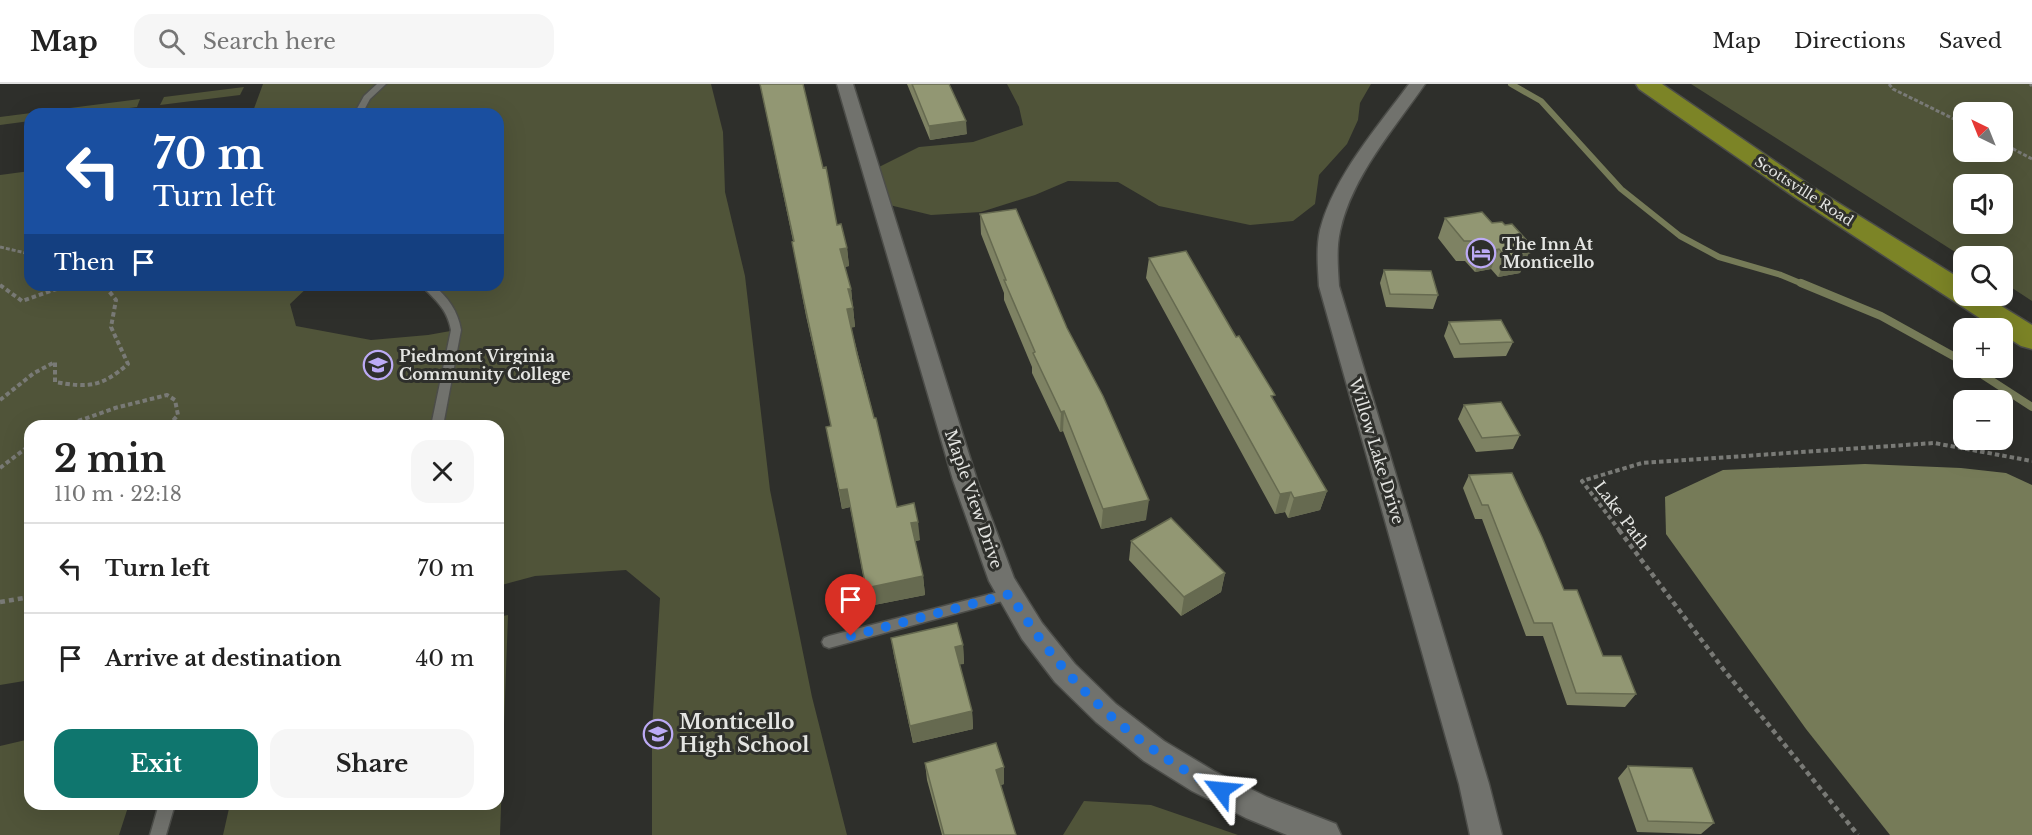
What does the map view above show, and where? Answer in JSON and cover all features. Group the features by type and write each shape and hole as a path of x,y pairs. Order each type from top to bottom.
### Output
{"highway":[{"name":"Scottsville Road","path":"1647,84 1802,191 1953,288"},
{"name":"Scottsville Road","path":"1981,306 2032,339"}],"street":[{"name":"Maple View Drive","path":"845,84 965,480 988,547 1010,594 1032,631 1065,673 1106,713 1154,751 1203,781 1257,808 1325,835"},
{"name":"Willow Lake Drive","path":"1417,84 1356,173 1338,206 1330,231 1327,252 1329,285 1474,784 1486,835"}],"lane":[{"path":"361,108 367,98 382,84"},
{"path":"432,291 448,306 455,320 456,330 438,420"},
{"path":"829,642 1010,594"},
{"path":"158,835 165,810"}],"path":[{"path":"1889,84 1893,89 1953,119"},
{"path":"2013,149 2032,159"},
{"path":"0,247 24,253"},
{"path":"0,285 22,301 51,291"},
{"path":"0,400 34,373 55,362 55,382 91,387 110,380 128,364 111,327 116,300 109,291"},
{"path":"81,420 115,408 167,395 175,400 178,415 173,420"},
{"name":"Lake Path","path":"1858,835 1724,670 1582,482 1642,463 1934,443 2032,461"},
{"path":"0,468 24,450"},
{"path":"0,602 24,598"}],"shaded area":[{"name":"Piedmont Virginia Community College","path":"263,84 711,84 723,132 725,192 745,276 770,490 812,697 847,835 652,835 652,730 660,598 626,570 535,576 504,584 504,420 24,420 24,681 0,685 0,175 24,172 24,291 304,291 290,304 296,326 371,340 456,330 455,320 431,291 504,291 504,108 254,108"},
{"path":"1007,84 1371,84 1360,103 1358,120 1347,144 1319,175 1315,204 1293,221 1250,225 1159,206 1118,182 1068,181 1035,195 981,212 931,215 881,203 871,171 919,147 973,142 1023,125 1019,107"},
{"path":"1691,84 2032,84 2032,301 2013,289 2013,246 1953,246 1953,251"},
{"path":"244,87 240,95 160,105 164,97"},
{"path":"140,99 137,107 129,108 70,108"},
{"path":"24,114 24,122 0,125 0,117"},
{"path":"1865,464 1961,468 2006,473 2032,485 2032,835 1890,835 1806,729 1666,534 1665,497 1723,470"},
{"path":"508,615 504,725 504,616"},
{"path":"24,740 24,810 127,810 119,835 0,835 0,746"},
{"path":"1084,801 1151,805 1238,835 1063,835"},
{"path":"229,810 501,810 500,835 223,835"}],"building":[{"path":"760,84 803,84 823,168 826,167 837,225 841,224 847,248 840,249 851,289 848,289 853,308 847,309 857,354 874,418 876,418 897,507 914,503 918,522 911,523 923,576 866,588 847,489 839,490 826,427 831,426"},
{"path":"912,84 949,84 966,121 929,126"},
{"path":"1016,209 1067,328 1103,396 1149,500 1103,509 1064,411 1061,412 1033,353 1035,352 1004,280 1006,280 980,214"},
{"path":"1482,212 1492,223 1512,224 1529,243 1521,245 1529,253 1506,257 1499,249 1482,252 1473,241 1464,241 1445,218"},
{"path":"1186,251 1236,337 1239,336 1275,395 1271,396 1327,491 1294,498 1291,492 1280,494 1149,258"},
{"path":"1384,270 1431,271 1438,295 1390,294"},
{"path":"1501,320 1513,342 1460,344 1449,322"},
{"path":"1501,402 1520,435 1482,438 1464,405"},
{"path":"1512,473 1564,590 1577,590 1603,656 1621,656 1636,694 1576,693 1552,623 1534,623 1488,505 1482,505 1469,475"},
{"path":"1171,518 1225,573 1184,597 1131,541"},
{"path":"957,623 963,645 955,647 972,711 910,726 891,638"},
{"path":"996,743 1004,767 996,770 1016,835 944,835 925,763"},
{"path":"1628,766 1692,768 1714,823 1648,821"}],"waterway":[{"path":"1511,84 1541,101 1621,189 1680,236 1719,257 1781,275 1805,285"},
{"path":"1801,283 1881,316 1953,356"},
{"path":"1987,378 2032,407"}],"place":[{"name":"The Inn At Monticello","path":"1481,253"},
{"name":"Piedmont Virginia Community College","path":"378,365"},
{"name":"Monticello High School","path":"658,734"}],"route":[{"path":"851,636 1010,594 1032,631 1065,673 1106,713 1154,751 1221,790"}]}
